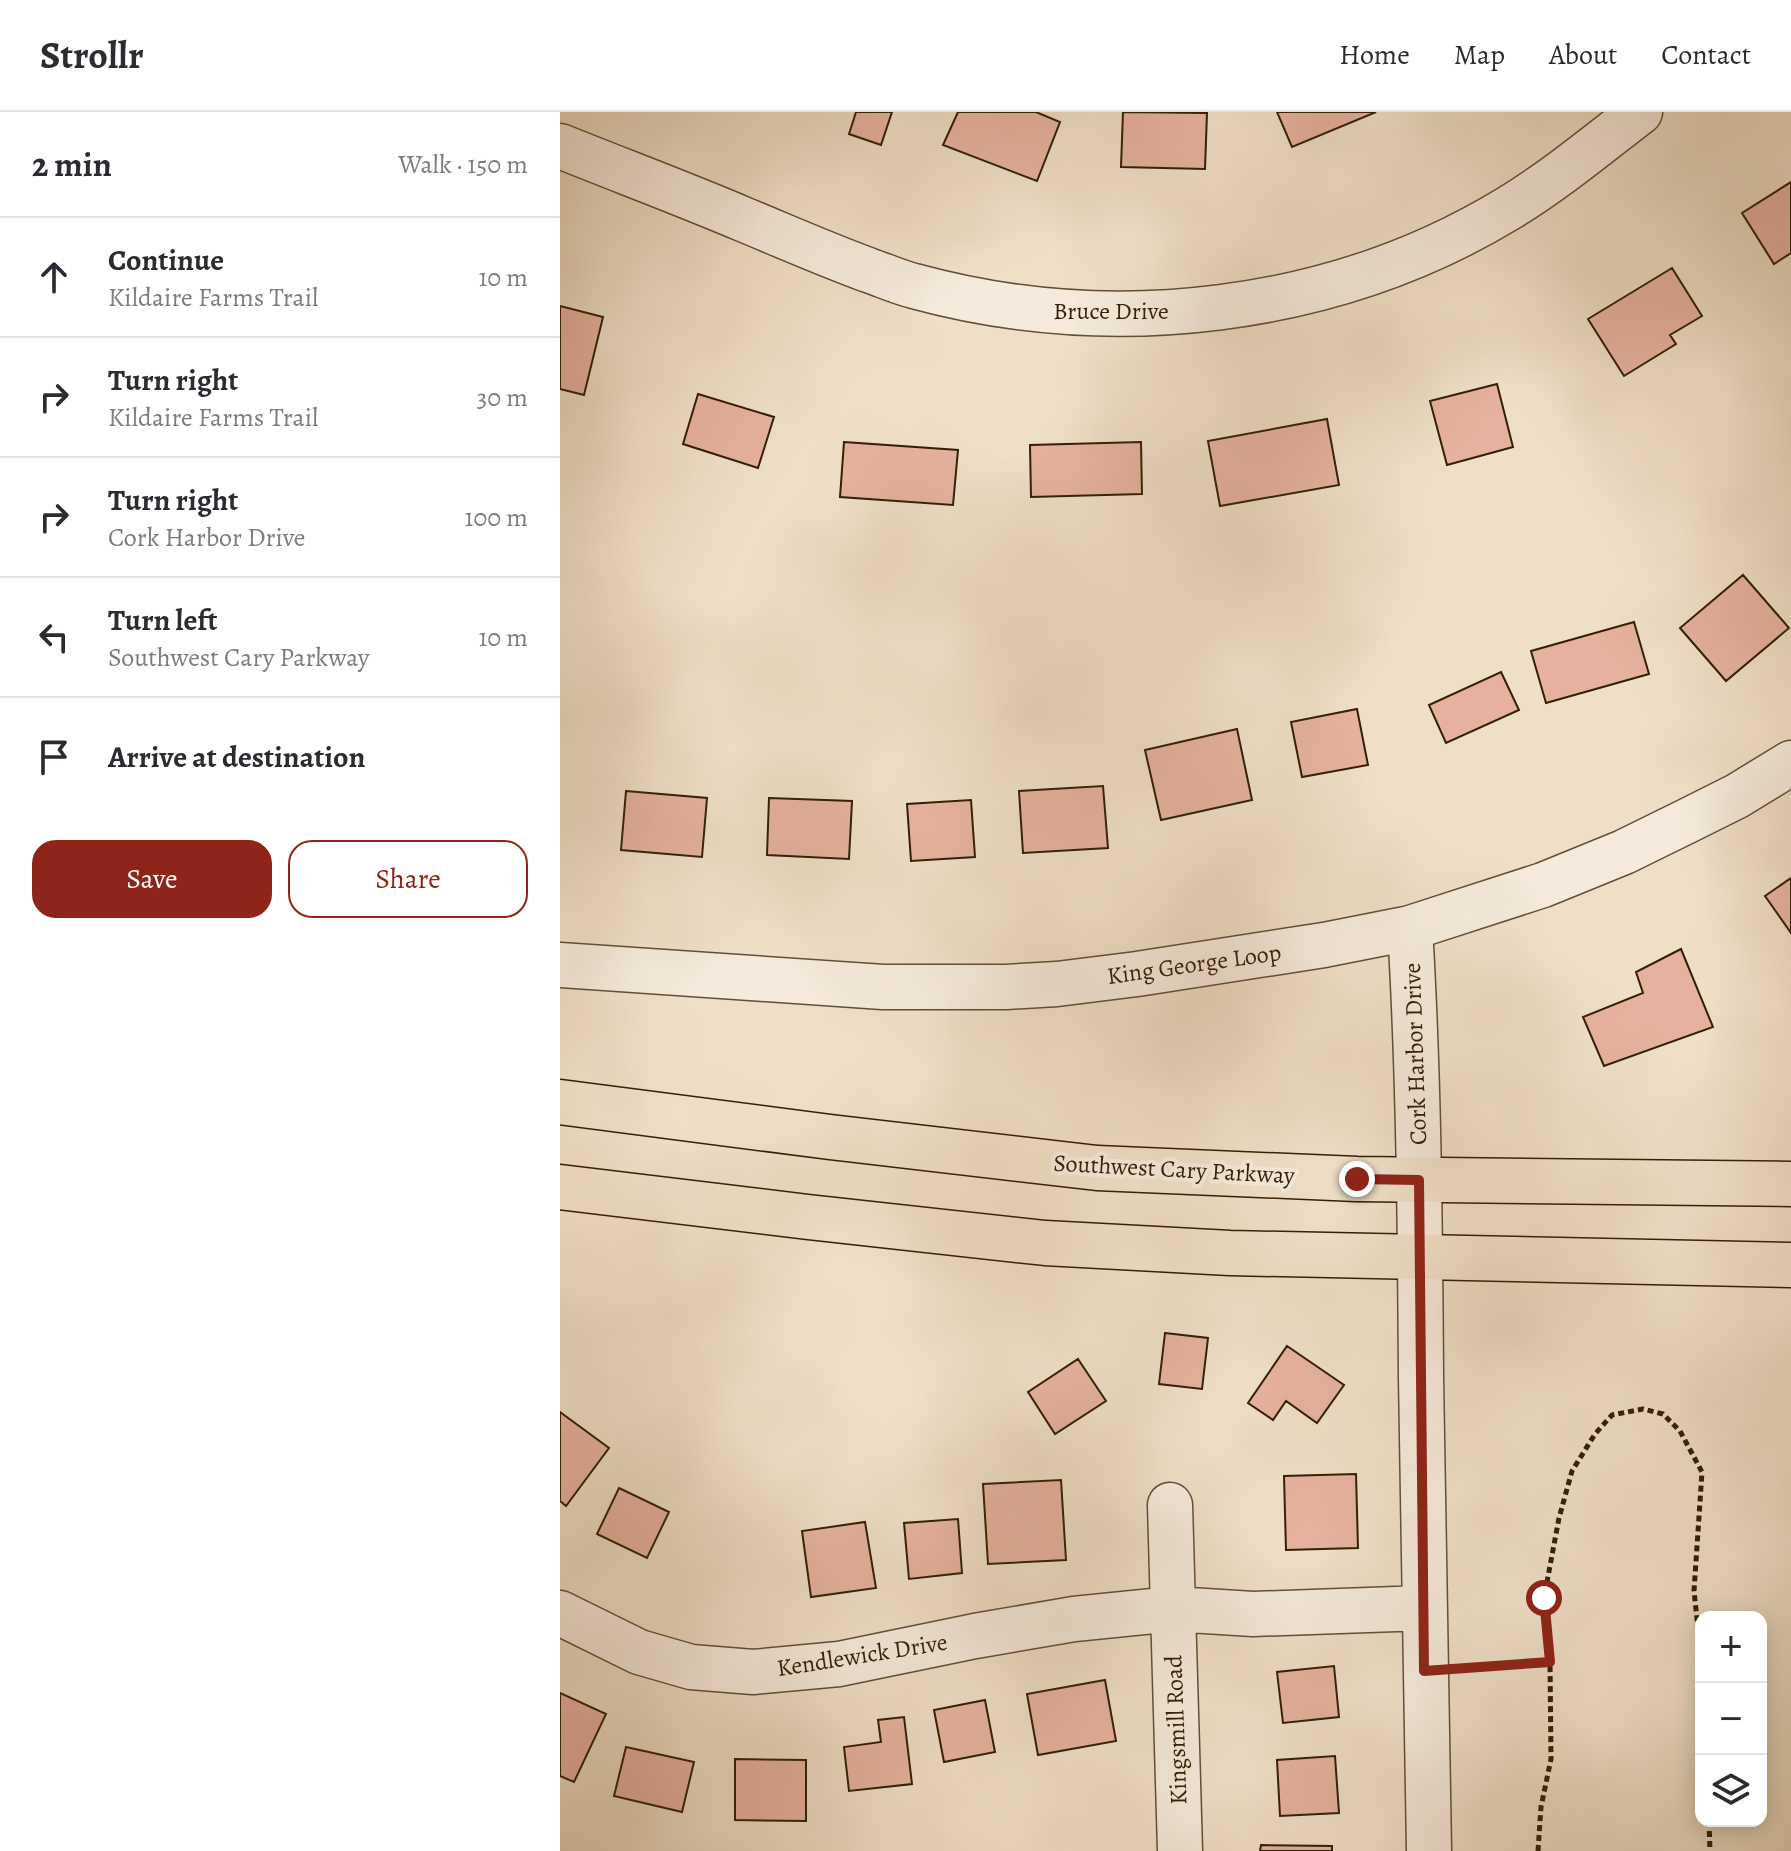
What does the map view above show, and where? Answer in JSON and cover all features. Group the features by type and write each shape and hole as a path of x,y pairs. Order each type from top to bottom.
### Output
{"main road":[{"name":"Southwest Cary Parkway","path":"560,1102 1097,1168 1419,1180 1791,1184"},
{"path":"560,1187 1045,1243 1230,1253 1791,1265"}],"street":[{"name":"Bruce Drive","path":"560,146 833,257 911,285 999,305 1050,312 1144,313 1248,303 1301,293 1356,278 1405,259 1456,237 1509,208 1564,172 1640,112"},
{"name":"King George Loop","path":"560,965 883,987 1006,987 1137,974 1324,945 1410,928 1543,885 1624,852 1737,796 1791,763"},
{"name":"Cork Harbor Drive","path":"1410,928 1416,1033 1429,1851"},
{"path":"1170,1505 1173,1609"},
{"name":"Kendlewick Drive","path":"560,1613 639,1652 691,1667 753,1672 839,1664 1074,1619 1173,1609 1253,1614 1424,1608"},
{"name":"Kingsmill Road","path":"1173,1609 1180,1851"}],"path":[{"path":"1538,1851 1541,1807 1551,1759 1550,1662 1544,1598 1559,1518 1572,1471 1595,1434 1612,1415 1643,1409 1663,1414 1680,1431 1702,1472 1694,1591 1696,1611"},
{"path":"1424,1671 1550,1662"},
{"path":"1709,1827 1710,1851"}],"building":[{"path":"856,112 892,112 881,145 849,134"},
{"path":"958,112 1036,112 1060,122 1037,181 943,145"},
{"path":"1123,112 1207,113 1205,169 1121,167"},
{"path":"1277,112 1376,112 1292,147"},
{"path":"1791,182 1791,253 1774,264 1742,213"},
{"path":"1672,268 1702,316 1670,335 1676,344 1624,376 1588,319"},
{"path":"560,306 603,317 584,395 560,389"},
{"path":"1497,384 1513,447 1447,465 1430,401"},
{"path":"698,394 774,417 758,468 683,444"},
{"path":"1327,419 1339,485 1220,506 1208,441"},
{"path":"844,442 958,450 953,505 840,497"},
{"path":"1141,442 1142,494 1031,497 1030,445"},
{"path":"1743,575 1789,628 1726,681 1680,628"},
{"path":"1634,622 1649,674 1546,703 1531,651"},
{"path":"1501,672 1519,710 1446,743 1429,705"},
{"path":"1357,709 1368,765 1302,777 1291,722"},
{"path":"1237,729 1252,800 1161,820 1145,750"},
{"path":"1103,786 1108,848 1023,853 1019,791"},
{"path":"626,791 707,798 702,857 621,850"},
{"path":"769,798 852,801 849,859 767,855"},
{"path":"971,800 975,857 911,861 907,804"},
{"path":"1791,878 1791,933 1765,896"},
{"path":"1681,949 1713,1027 1604,1066 1583,1017 1643,993 1636,972"},
{"path":"1165,1333 1208,1338 1202,1389 1159,1384"},
{"path":"1287,1346 1344,1385 1317,1423 1286,1401 1273,1420 1248,1403"},
{"path":"1078,1359 1106,1401 1055,1434 1028,1392"},
{"path":"560,1412 609,1448 566,1506 560,1501"},
{"path":"1356,1474 1358,1548 1286,1550 1284,1476"},
{"path":"1061,1480 1066,1560 988,1564 983,1484"},
{"path":"619,1488 669,1512 647,1558 597,1534"},
{"path":"958,1519 962,1573 909,1579 904,1523"},
{"path":"865,1522 876,1588 811,1597 802,1531"},
{"path":"1334,1666 1339,1717 1283,1723 1277,1672"},
{"path":"1105,1680 1116,1741 1038,1755 1027,1694"},
{"path":"560,1693 606,1714 574,1782 560,1776"},
{"path":"985,1700 995,1752 944,1762 934,1710"},
{"path":"904,1717 912,1784 849,1791 844,1747 881,1742 878,1720"},
{"path":"626,1747 694,1762 682,1812 614,1796"},
{"path":"1335,1756 1339,1813 1280,1816 1277,1760"},
{"path":"735,1759 806,1760 806,1821 735,1820"},
{"path":"1261,1845 1332,1846 1332,1851 1260,1851"}],"route":[{"path":"1357,1179 1419,1180 1424,1671 1550,1662 1544,1598"}]}
